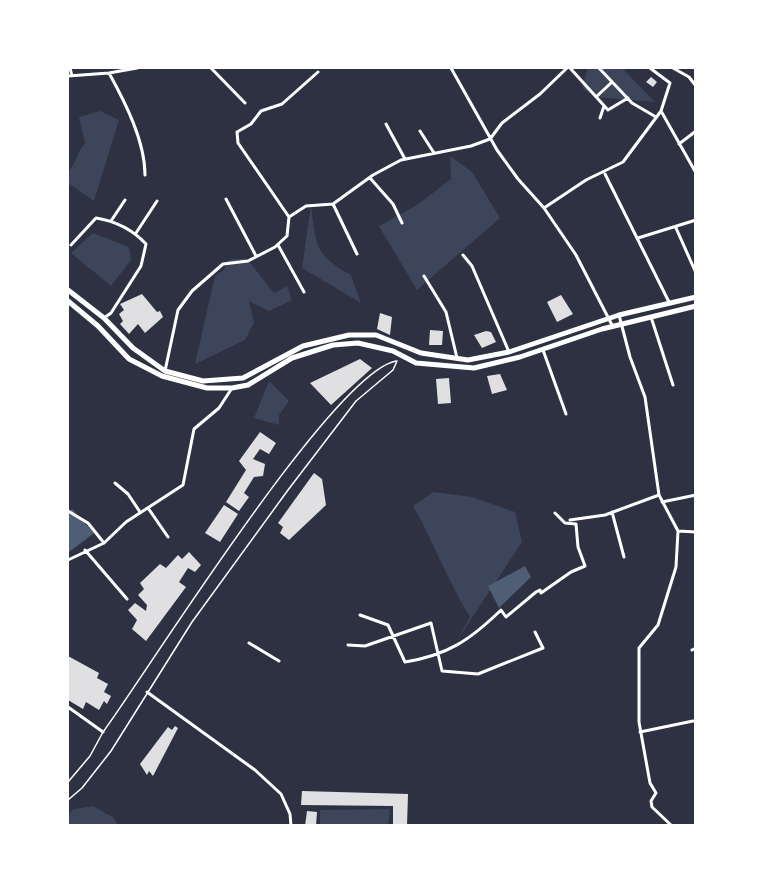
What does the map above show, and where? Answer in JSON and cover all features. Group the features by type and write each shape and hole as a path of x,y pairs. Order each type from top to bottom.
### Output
{"main road":[{"path":"68,290 104,318 133,348 165,371 203,381 243,378 303,346 349,334 376,335 421,353 468,360 509,352 619,315 696,297"},
{"path":"68,301 98,326 129,359 162,376 207,388 232,388 248,385 292,358 333,345 358,343 393,351 416,363 474,368 613,327 696,306"}],"street":[{"path":"70,68 70,76 137,68"},
{"path":"211,68 245,103"},
{"path":"451,68 490,139 518,179 544,208 576,255 613,327"},
{"path":"289,218 306,206 333,204 370,178 405,159 490,139 502,123 540,94 568,68 608,110 627,98"},
{"path":"599,68 627,98 656,117"},
{"path":"544,208 586,180 605,173 623,162 636,148 661,111 670,83 650,68"},
{"path":"674,68 689,77 696,86"},
{"path":"165,371 182,301 223,264 243,263 278,245 287,236 289,218 238,143 237,132 251,124 261,111 282,104 318,72"},
{"path":"109,73 130,119 145,162 145,175"},
{"path":"597,97 612,82"},
{"path":"600,118 604,106"},
{"path":"661,111 696,173"},
{"path":"386,124 405,159"},
{"path":"420,131 434,153"},
{"path":"679,144 696,131"},
{"path":"605,173 670,304"},
{"path":"370,178 393,204 402,223"},
{"path":"226,198 256,256"},
{"path":"111,221 125,200"},
{"path":"136,233 157,201"},
{"path":"333,204 357,254"},
{"path":"71,245 96,218 111,221 136,233 146,244 141,266 111,313 104,318"},
{"path":"638,238 696,220"},
{"path":"676,228 696,273"},
{"path":"278,245 304,292"},
{"path":"463,255 472,266 509,352"},
{"path":"424,276 446,312 458,358"},
{"path":"619,315 630,357 645,397 659,495 678,531 676,567 658,625 639,648 640,732 650,783 656,794 651,801 652,807 670,825"},
{"path":"651,317 673,385"},
{"path":"542,349 566,414"},
{"path":"68,560 104,543 140,512 183,485 194,429 219,408 232,388"},
{"path":"115,483 128,494 140,512"},
{"path":"570,520 612,512 659,495"},
{"path":"662,502 696,495"},
{"path":"148,508 168,537"},
{"path":"68,511 88,523 104,543"},
{"path":"612,512 624,557"},
{"path":"360,615 388,625 405,662 437,656 458,647 501,610 506,617 536,592 540,590 541,593 571,572 585,566 578,547 576,524 565,523 555,513"},
{"path":"678,531 696,532"},
{"path":"85,550 127,599"},
{"path":"348,645 365,646 431,623 442,671 478,674 543,648 535,632"},
{"path":"249,643 279,661"},
{"path":"147,692 255,770 281,794 290,814 291,825"},
{"path":"68,707 103,732"},
{"path":"640,732 693,722"}],"lane":[{"path":"68,782 90,756 103,732 205,581 316,430 359,385 388,363 396,361 393,370 356,401 288,490 214,590 111,751 82,788 68,800"}],"shaded area":[{"path":"588,68 622,68 655,102 595,97 582,88"},
{"path":"100,111 119,120 94,201 68,183 68,172 85,143 79,117"},
{"path":"450,156 472,172 500,218 417,290 379,226 417,205 451,179"},
{"path":"311,205 319,247 330,261 351,275 361,303 302,268"},
{"path":"93,233 129,247 131,260 111,286 71,253"},
{"path":"247,259 274,293 287,286 292,300 269,311 249,301 254,323 245,340 195,364 215,276 224,270 227,261"},
{"path":"269,381 289,401 279,415 279,425 254,418"},
{"path":"433,492 472,497 515,512 522,542 456,642 470,617 413,506"},
{"path":"72,509 94,533 68,553 68,513"},
{"path":"525,566 531,577 499,608 488,586"},
{"path":"93,806 114,818 118,825 68,825 68,814 74,809"},
{"path":"390,809 388,825 320,825 320,810"}],"building":[{"path":"651,77 657,82 653,87 646,82"},
{"path":"142,294 157,312 160,311 163,317 145,333 138,324 129,334 120,324 123,321 119,314 124,310 120,304"},
{"path":"561,295 573,314 557,322 547,302"},
{"path":"380,313 392,317 390,335 377,329"},
{"path":"430,330 443,331 442,345 429,345"},
{"path":"486,331 491,332 496,342 482,348 474,335"},
{"path":"360,359 372,368 331,405 310,383"},
{"path":"500,374 507,390 492,394 487,376"},
{"path":"449,378 451,403 438,404 436,379"},
{"path":"260,432 276,443 269,454 260,449 253,459 265,464 263,476 254,477 244,493 249,497 239,511 226,502 246,470 239,461"},
{"path":"314,473 322,479 326,505 289,540 280,533 283,527 278,523"},
{"path":"224,505 238,514 220,542 205,533"},
{"path":"189,552 201,565 195,572 188,568 179,582 186,587 146,641 132,629 137,620 128,610 135,603 146,611 147,605 138,595 144,589 140,583 160,564 166,568 178,555 182,559"},
{"path":"68,656 99,673 97,678 108,684 104,692 111,696 107,704 104,701 99,710 86,702 83,709 68,700"},
{"path":"175,726 178,728 153,776 149,771 147,775 140,764 168,727 172,730"},
{"path":"302,791 408,794 407,826 393,826 393,806 301,805"},
{"path":"307,811 317,812 316,826 305,826"}]}
